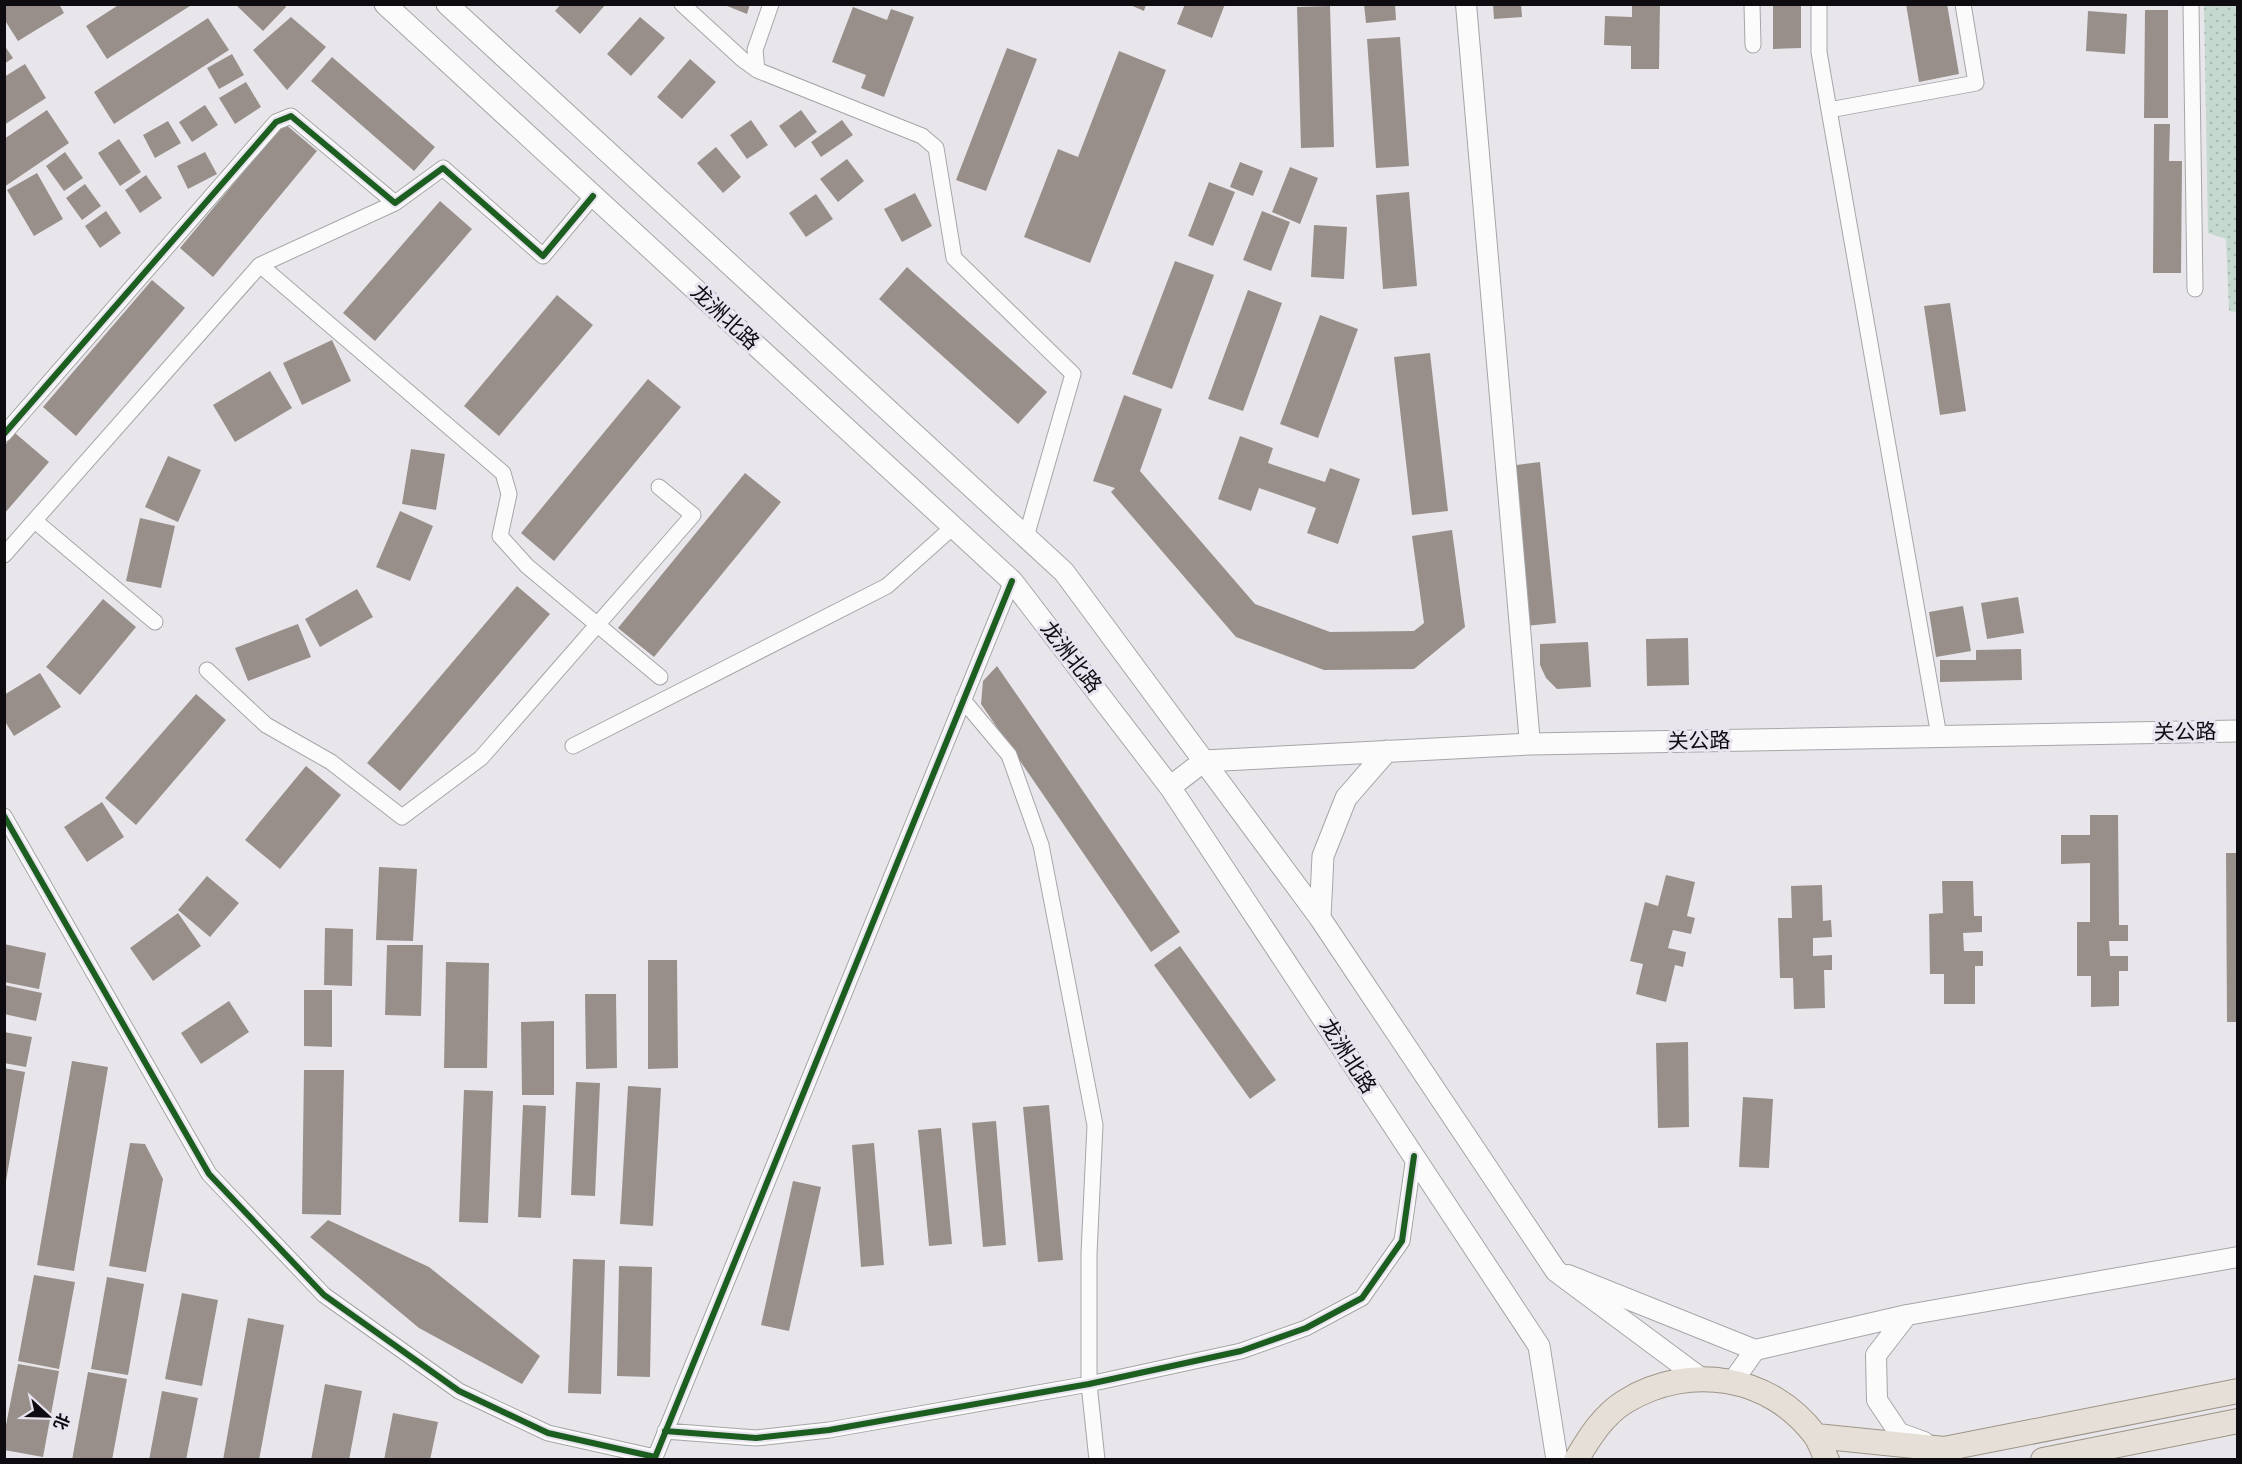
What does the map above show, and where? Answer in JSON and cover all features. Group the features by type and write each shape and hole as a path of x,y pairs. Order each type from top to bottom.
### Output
{"main road":[{"name":"龙洲北路","path":"385,4 1012,581 1170,787 1539,1346 1557,1460"},
{"name":"龙洲北路","path":"447,4 1064,572 1320,918 1556,1271 1700,1378"},
{"name":"关公路","path":"1204,761 1530,744 2238,731"},
{"path":"1320,918 1323,856 1346,798 1387,751"},
{"path":"1170,787 1204,761"},
{"path":"1576,1460 1595,1428 1625,1402 1661,1384 1700,1378 1733,1381 1765,1392 1792,1411 1815,1436 1827,1460"},
{"path":"1815,1436 1944,1449 2238,1391"},
{"path":"2043,1460 2238,1421"}],"street":[{"path":"682,4 757,70 922,136 936,148 954,258 1073,374 1026,537"},
{"path":"757,70 755,50 771,4"},
{"path":"1466,4 1530,744"},
{"path":"1752,4 1753,45"},
{"path":"1819,4 1819,52 1828,110 1939,736"},
{"path":"1828,110 1976,83 1963,4"},
{"path":"2191,4 2195,288"},
{"path":"4,434 276,122 291,116 395,203"},
{"path":"4,555 260,264 395,203 443,168 543,256 593,196"},
{"path":"260,264 503,473 509,494 500,536 527,566 660,678"},
{"path":"207,670 266,725 331,762 402,817 481,758 693,515 659,487"},
{"path":"35,521 155,622"},
{"path":"573,746 887,586 953,527"},
{"path":"4,816 208,1174 324,1295 459,1390 548,1433 655,1458 1012,581"},
{"path":"963,700 1009,755 1041,845 1095,1125 1089,1254 1089,1384 1097,1460"},
{"path":"665,1431 756,1438 829,1430 1089,1384 1241,1351 1306,1328 1362,1298 1402,1241 1414,1156"},
{"path":"1556,1271 1755,1350 1907,1315 2238,1257"},
{"path":"1907,1315 1876,1355 1877,1400 1899,1433 1944,1449"},
{"path":"1733,1381 1755,1350"}],"green space":[{"path":"2204,5 2237,5 2237,312 2229,311 2226,239 2208,233"}],"building":[{"path":"4,4 59,4 64,13 18,41 4,19"},
{"path":"120,4 193,4 107,59 86,26"},
{"path":"235,4 284,4 286,7 263,31"},
{"path":"561,4 606,4 580,34 555,11"},
{"path":"722,4 750,4 747,14"},
{"path":"1128,4 1146,4 1144,11"},
{"path":"1185,4 1225,4 1212,38 1177,24"},
{"path":"1364,4 1395,4 1396,20 1366,23"},
{"path":"1493,4 1521,4 1522,17 1494,19"},
{"path":"1632,4 1660,4 1659,69 1631,69 1631,46 1604,45 1605,16 1632,17"},
{"path":"1773,4 1801,4 1801,48 1773,49"},
{"path":"1906,4 1947,4 1959,74 1919,82"},
{"path":"1330,6 1334,147 1301,148 1297,7"},
{"path":"853,7 887,20 891,9 914,17 884,97 861,88 866,75 832,62"},
{"path":"2145,10 2168,10 2168,118 2144,118"},
{"path":"2088,11 2127,14 2125,54 2086,51"},
{"path":"291,17 326,47 287,90 253,50"},
{"path":"640,17 665,38 631,76 607,54"},
{"path":"208,18 229,50 114,124 94,92"},
{"path":"1400,37 1409,166 1376,168 1367,39"},
{"path":"4,45 13,58 4,64"},
{"path":"1007,48 1037,59 986,191 956,180"},
{"path":"1119,51 1166,70 1090,263 1024,237 1058,149 1078,157"},
{"path":"232,54 244,75 219,89 207,68"},
{"path":"332,57 435,147 414,171 311,81"},
{"path":"690,59 716,82 682,119 657,97"},
{"path":"25,64 46,98 4,125 4,77"},
{"path":"246,82 261,107 235,124 219,98"},
{"path":"205,105 218,125 192,142 179,122"},
{"path":"47,110 69,143 4,187 4,139"},
{"path":"801,110 817,132 795,148 779,126"},
{"path":"751,120 768,145 747,159 730,135"},
{"path":"842,120 853,135 821,157 811,142"},
{"path":"168,121 181,143 155,158 143,135"},
{"path":"284,123 317,151 213,277 180,248"},
{"path":"2154,124 2170,124 2169,161 2182,161 2181,273 2153,273"},
{"path":"119,139 141,172 120,186 98,153"},
{"path":"716,147 741,177 723,193 697,163"},
{"path":"65,152 83,178 64,191 46,166"},
{"path":"205,152 217,174 188,189 177,166"},
{"path":"847,159 864,181 838,202 820,179"},
{"path":"1240,162 1263,171 1253,196 1230,187"},
{"path":"1290,167 1318,178 1300,224 1272,212"},
{"path":"37,173 63,219 34,236 7,190"},
{"path":"146,175 162,198 140,213 125,190"},
{"path":"1209,182 1235,192 1213,246 1188,236"},
{"path":"85,184 101,206 82,220 66,198"},
{"path":"1409,192 1417,286 1383,289 1376,195"},
{"path":"915,193 932,226 902,242 884,209"},
{"path":"816,194 833,219 806,237 789,213"},
{"path":"440,201 472,229 375,341 343,313"},
{"path":"106,211 121,233 100,248 85,226"},
{"path":"1262,211 1290,222 1271,271 1243,260"},
{"path":"1314,225 1347,227 1344,279 1311,277"},
{"path":"1175,261 1214,275 1172,389 1132,374"},
{"path":"907,267 1047,392 1018,424 879,299"},
{"path":"152,280 185,308 76,436 43,407"},
{"path":"1248,290 1282,303 1243,411 1208,399"},
{"path":"557,295 593,325 499,436 464,406"},
{"path":"1950,303 1966,411 1940,415 1924,306"},
{"path":"1320,315 1358,329 1318,438 1280,424"},
{"path":"332,340 351,381 302,405 283,363"},
{"path":"1430,353 1448,511 1412,515 1394,357"},
{"path":"270,371 292,408 235,442 213,405"},
{"path":"648,379 681,407 554,561 521,533"},
{"path":"1124,395 1162,409 1140,471 1255,604 1330,632 1414,631 1424,623 1412,536 1452,530 1465,627 1414,669 1324,670 1236,637 1111,492 1115,488 1093,481"},
{"path":"15,433 49,462 4,514 4,446"},
{"path":"1240,436 1273,448 1268,463 1325,482 1330,468 1360,479 1338,544 1307,533 1316,508 1259,488 1251,511 1218,499"},
{"path":"411,449 445,454 436,510 402,504"},
{"path":"168,456 201,470 178,522 145,507"},
{"path":"1540,462 1556,623 1525,626 1509,466"},
{"path":"745,473 781,502 654,657 618,628"},
{"path":"400,511 433,526 410,581 376,567"},
{"path":"140,518 175,526 161,588 126,581"},
{"path":"517,586 550,614 400,791 367,763"},
{"path":"357,589 373,617 320,647 305,619"},
{"path":"2018,597 2024,633 1987,639 1981,603"},
{"path":"103,599 136,627 80,695 46,667"},
{"path":"1963,606 1971,651 1936,657 1929,612"},
{"path":"298,624 311,657 248,681 235,648"},
{"path":"1688,638 1689,685 1647,686 1646,639"},
{"path":"1588,642 1591,687 1557,689 1546,678 1540,665 1540,644"},
{"path":"2021,649 2022,680 1940,682 1940,660 1976,660 1976,650"},
{"path":"997,666 1180,932 1151,952 981,704 983,681"},
{"path":"40,673 61,707 14,736 4,720 4,695"},
{"path":"196,694 226,720 136,825 105,798"},
{"path":"306,766 341,795 280,869 245,840"},
{"path":"102,802 124,837 87,862 64,827"},
{"path":"2090,815 2118,815 2119,925 2128,925 2128,941 2109,941 2110,956 2128,956 2128,971 2119,971 2119,1006 2091,1007 2091,976 2077,976 2077,922 2090,922 2090,863 2061,864 2061,835 2090,835"},
{"path":"2226,853 2238,853 2238,1022 2227,1022"},
{"path":"379,867 417,869 413,941 376,940"},
{"path":"1666,875 1695,882 1687,916 1695,918 1691,934 1673,930 1668,948 1686,952 1683,967 1675,965 1666,1002 1636,994 1643,964 1630,961 1645,902 1658,906"},
{"path":"207,876 239,903 210,937 178,910"},
{"path":"1942,881 1973,881 1974,916 1982,916 1982,932 1963,933 1964,951 1983,951 1983,966 1975,966 1975,1004 1944,1004 1944,974 1930,974 1929,914 1943,913"},
{"path":"1822,885 1823,921 1831,920 1832,937 1813,938 1813,956 1832,955 1832,970 1824,970 1825,1008 1794,1009 1793,978 1780,978 1778,918 1792,918 1791,886"},
{"path":"178,913 201,946 153,981 130,948"},
{"path":"325,928 353,929 352,986 324,985"},
{"path":"4,944 46,953 39,989 4,982"},
{"path":"387,945 423,945 421,1016 385,1015"},
{"path":"1180,946 1276,1080 1250,1099 1154,965"},
{"path":"648,960 677,960 678,1068 648,1069"},
{"path":"446,962 489,963 487,1068 444,1068"},
{"path":"4,985 42,993 36,1021 4,1014"},
{"path":"304,990 332,990 332,1047 304,1046"},
{"path":"585,994 616,994 617,1068 586,1069"},
{"path":"229,1001 249,1032 201,1064 181,1033"},
{"path":"554,1021 554,1095 522,1095 521,1022"},
{"path":"4,1032 32,1037 26,1067 4,1063"},
{"path":"1688,1042 1689,1127 1658,1128 1656,1043"},
{"path":"72,1061 108,1067 74,1271 37,1265"},
{"path":"4,1068 25,1072 6,1181 4,1181"},
{"path":"304,1070 344,1070 341,1215 302,1214"},
{"path":"576,1082 600,1083 595,1196 571,1195"},
{"path":"628,1086 661,1088 653,1226 620,1224"},
{"path":"464,1090 493,1091 488,1223 459,1222"},
{"path":"1743,1097 1773,1099 1769,1168 1739,1167"},
{"path":"523,1105 546,1106 541,1218 518,1217"},
{"path":"1049,1105 1063,1260 1038,1262 1023,1107"},
{"path":"996,1121 1006,1245 983,1247 972,1123"},
{"path":"941,1128 952,1244 929,1246 918,1130"},
{"path":"130,1143 145,1144 163,1179 146,1272 109,1266"},
{"path":"874,1143 884,1265 861,1267 852,1145"},
{"path":"793,1181 821,1187 789,1331 761,1325"},
{"path":"328,1220 429,1267 540,1356 522,1384 419,1328 310,1237"},
{"path":"573,1259 605,1260 601,1394 568,1393"},
{"path":"619,1266 652,1267 650,1377 617,1376"},
{"path":"34,1275 75,1282 59,1369 18,1361"},
{"path":"107,1277 144,1284 128,1375 91,1369"},
{"path":"182,1293 218,1300 202,1386 165,1379"},
{"path":"248,1318 284,1325 259,1460 223,1460"},
{"path":"18,1364 59,1371 43,1457 4,1450 4,1435"},
{"path":"88,1372 127,1379 112,1460 72,1460"},
{"path":"325,1384 362,1391 349,1460 311,1460"},
{"path":"162,1391 198,1398 186,1460 149,1460"},
{"path":"393,1413 438,1422 430,1460 384,1460"}],"cycle path":[{"path":"4,434 276,122 291,116 395,203 443,168 543,256 593,196"},
{"path":"654,1460 1012,581"},
{"path":"4,816 209,1174 324,1295 459,1391 548,1433 655,1457"},
{"path":"665,1431 756,1438 829,1430 1089,1384 1241,1351 1306,1328 1362,1298 1402,1241 1414,1156"}]}
